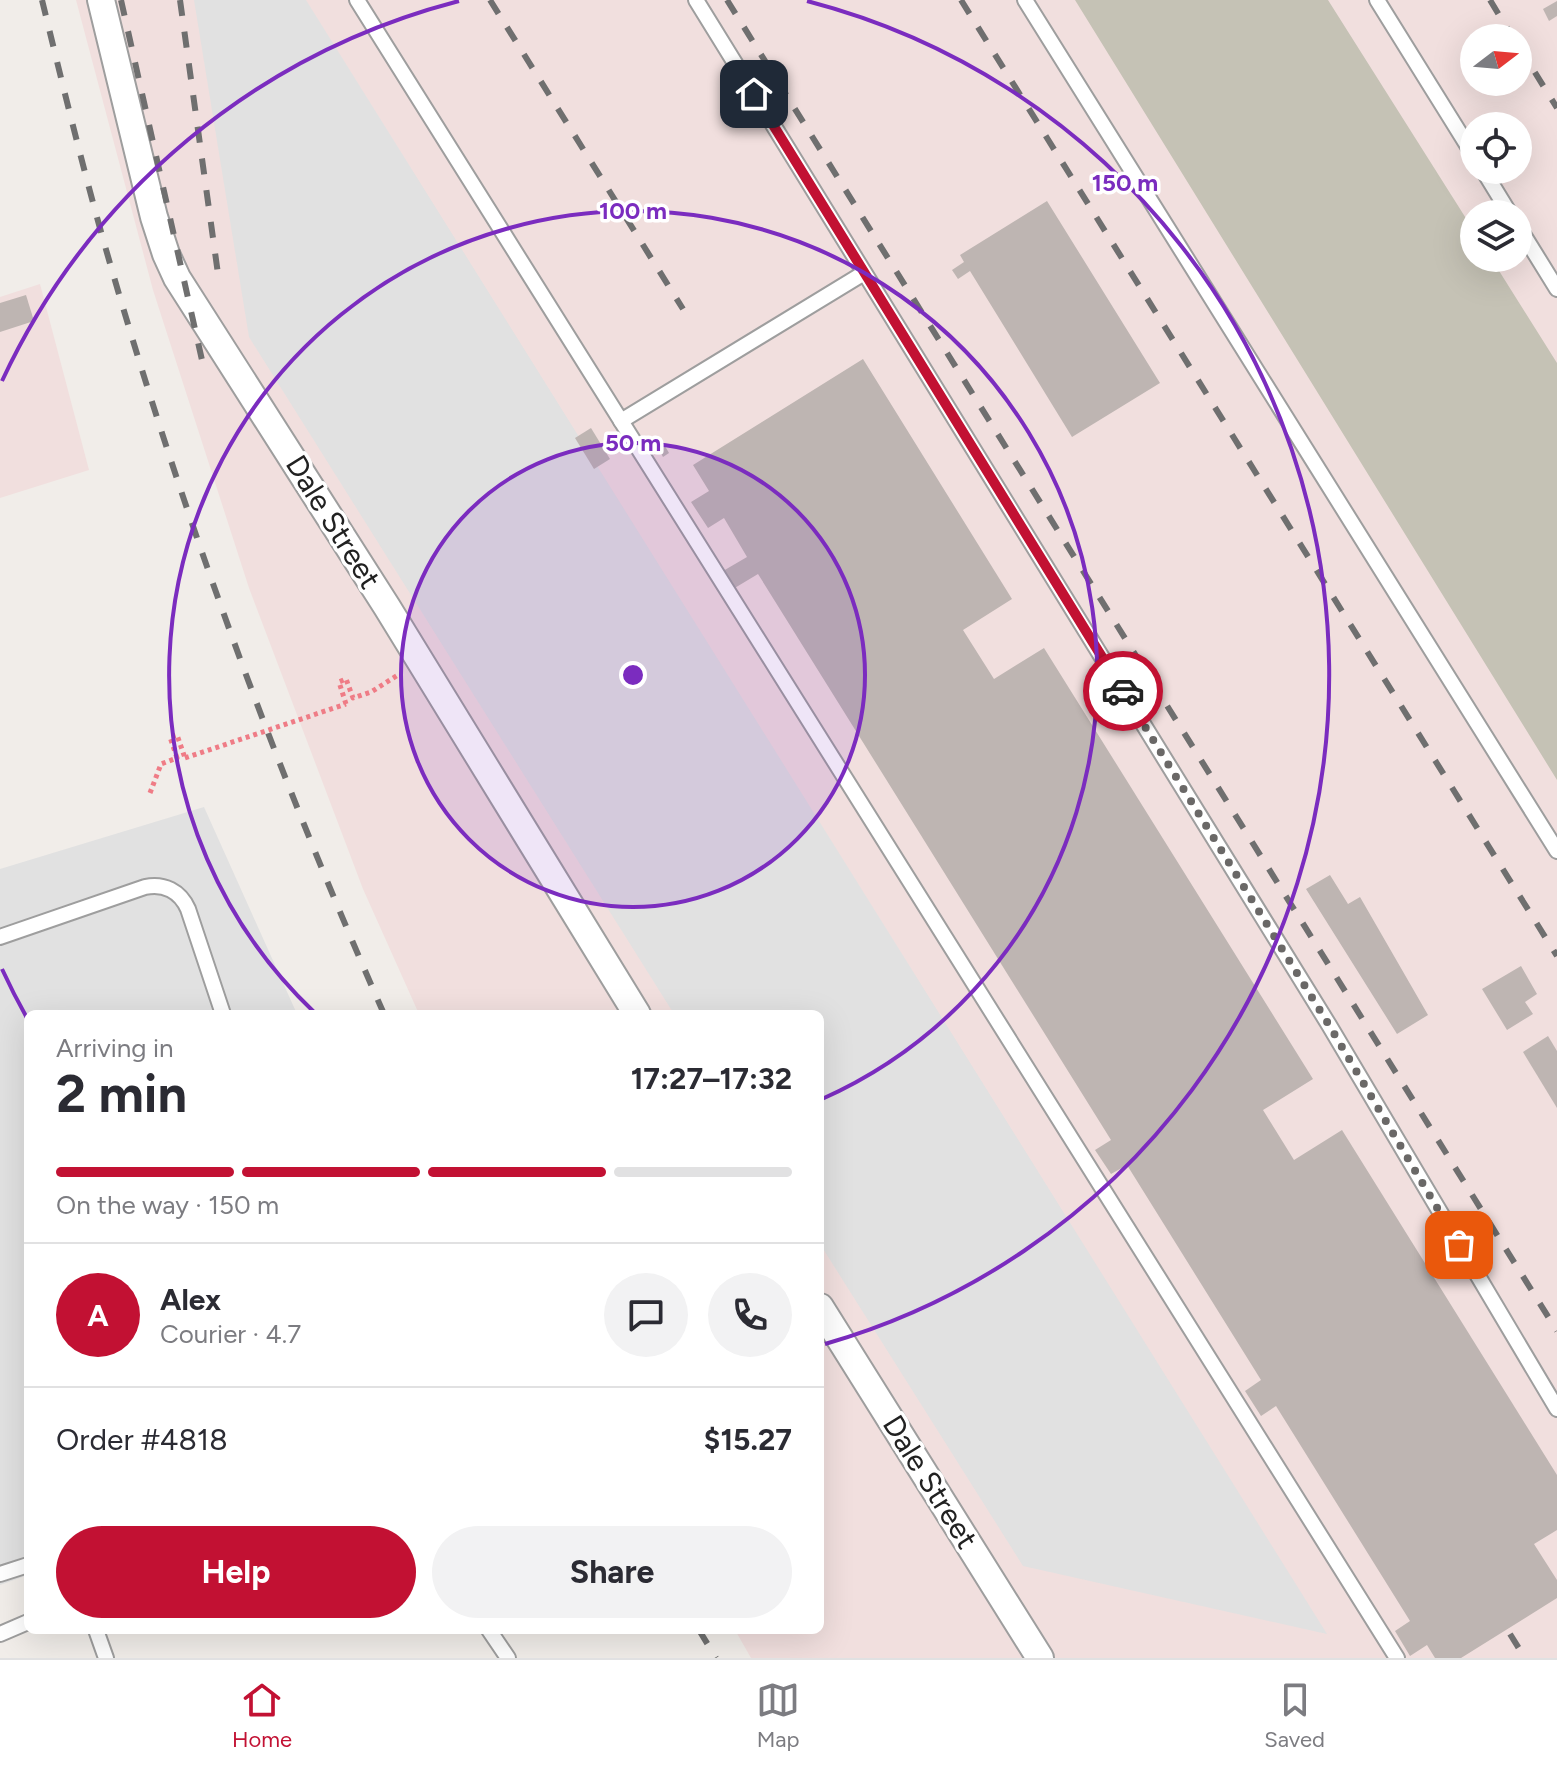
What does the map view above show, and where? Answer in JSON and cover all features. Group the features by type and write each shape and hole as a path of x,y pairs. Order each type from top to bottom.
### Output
{"street":[{"name":"Dale Street","path":"101,0 154,217 177,278 387,607 635,1010"},
{"name":"Dale Street","path":"824,1313 1040,1658"}],"lane":[{"path":"357,0 1397,1658"},
{"path":"696,0 1329,1025 1557,1409"},
{"path":"1025,0 1557,851"},
{"path":"1377,0 1460,133"},
{"path":"1532,249 1557,289"},
{"path":"621,421 864,273"},
{"path":"0,937 145,887 156,885 167,888 183,899 188,909 222,1010"},
{"path":"0,1574 24,1566"},
{"path":"0,1634 24,1624"},
{"path":"97,1634 106,1658"},
{"path":"492,1634 508,1658"}],"path":[{"path":"150,793 161,764 177,758 170,737 177,735 185,758 346,704 339,682 346,679 353,698 371,692"}],"shaded area":[{"path":"76,0 1557,0 1557,1658 751,1658 737,1634 824,1634 824,1010 417,1010 363,889 249,588 153,290"},
{"path":"194,0 306,0 1327,1634 1023,1566 824,1250 824,1010 671,1010 249,337"},
{"path":"1075,0 1328,0 1460,209 1460,272 1500,272 1557,363 1557,780"},
{"path":"40,284 89,470 0,498 0,297"},
{"path":"204,807 295,1010 24,1010 24,1576 0,1585 0,869"}],"building":[{"path":"1557,1 1557,16 1549,21 1543,9"},
{"path":"1047,201 1160,383 1072,437 970,271 958,279 952,270 964,262 960,255"},
{"path":"26,295 34,321 0,332 0,303"},
{"path":"863,359 1012,599 963,630 994,679 1044,648 1313,1079 1263,1110 1294,1160 1342,1130 1557,1475 1557,1530 1534,1544 1557,1580 1557,1598 1461,1658 1435,1658 1427,1645 1410,1656 1395,1631 1410,1621 1276,1406 1261,1416 1245,1391 1261,1380 1127,1165 1111,1174 1095,1150 1111,1140 758,574 733,589 723,571 747,557 724,518 708,528 691,502 709,491 693,465"},
{"path":"591,428 610,459 594,469 575,438"},
{"path":"661,439 669,453 663,457 655,442"},
{"path":"1330,875 1348,904 1360,897 1428,1015 1397,1034 1306,889"},
{"path":"1521,966 1537,994 1525,1002 1533,1014 1507,1030 1482,989"},
{"path":"1548,1036 1557,1051 1557,1108 1523,1052"}],"railway":[{"path":"42,0 105,246 197,538 267,731 382,1010"},
{"path":"121,0 204,369"},
{"path":"180,0 218,274"},
{"path":"490,0 683,309"},
{"path":"727,0 1557,1331"},
{"path":"961,0 1557,956"},
{"path":"1490,0 1505,24"},
{"path":"1532,68 1557,108"},
{"path":"701,1634 716,1658"},
{"path":"1510,1634 1525,1658"}],"way so far":[{"path":"1123,691 1329,1025 1459,1245"}],"route":[{"path":"754,94 1123,691"}]}
